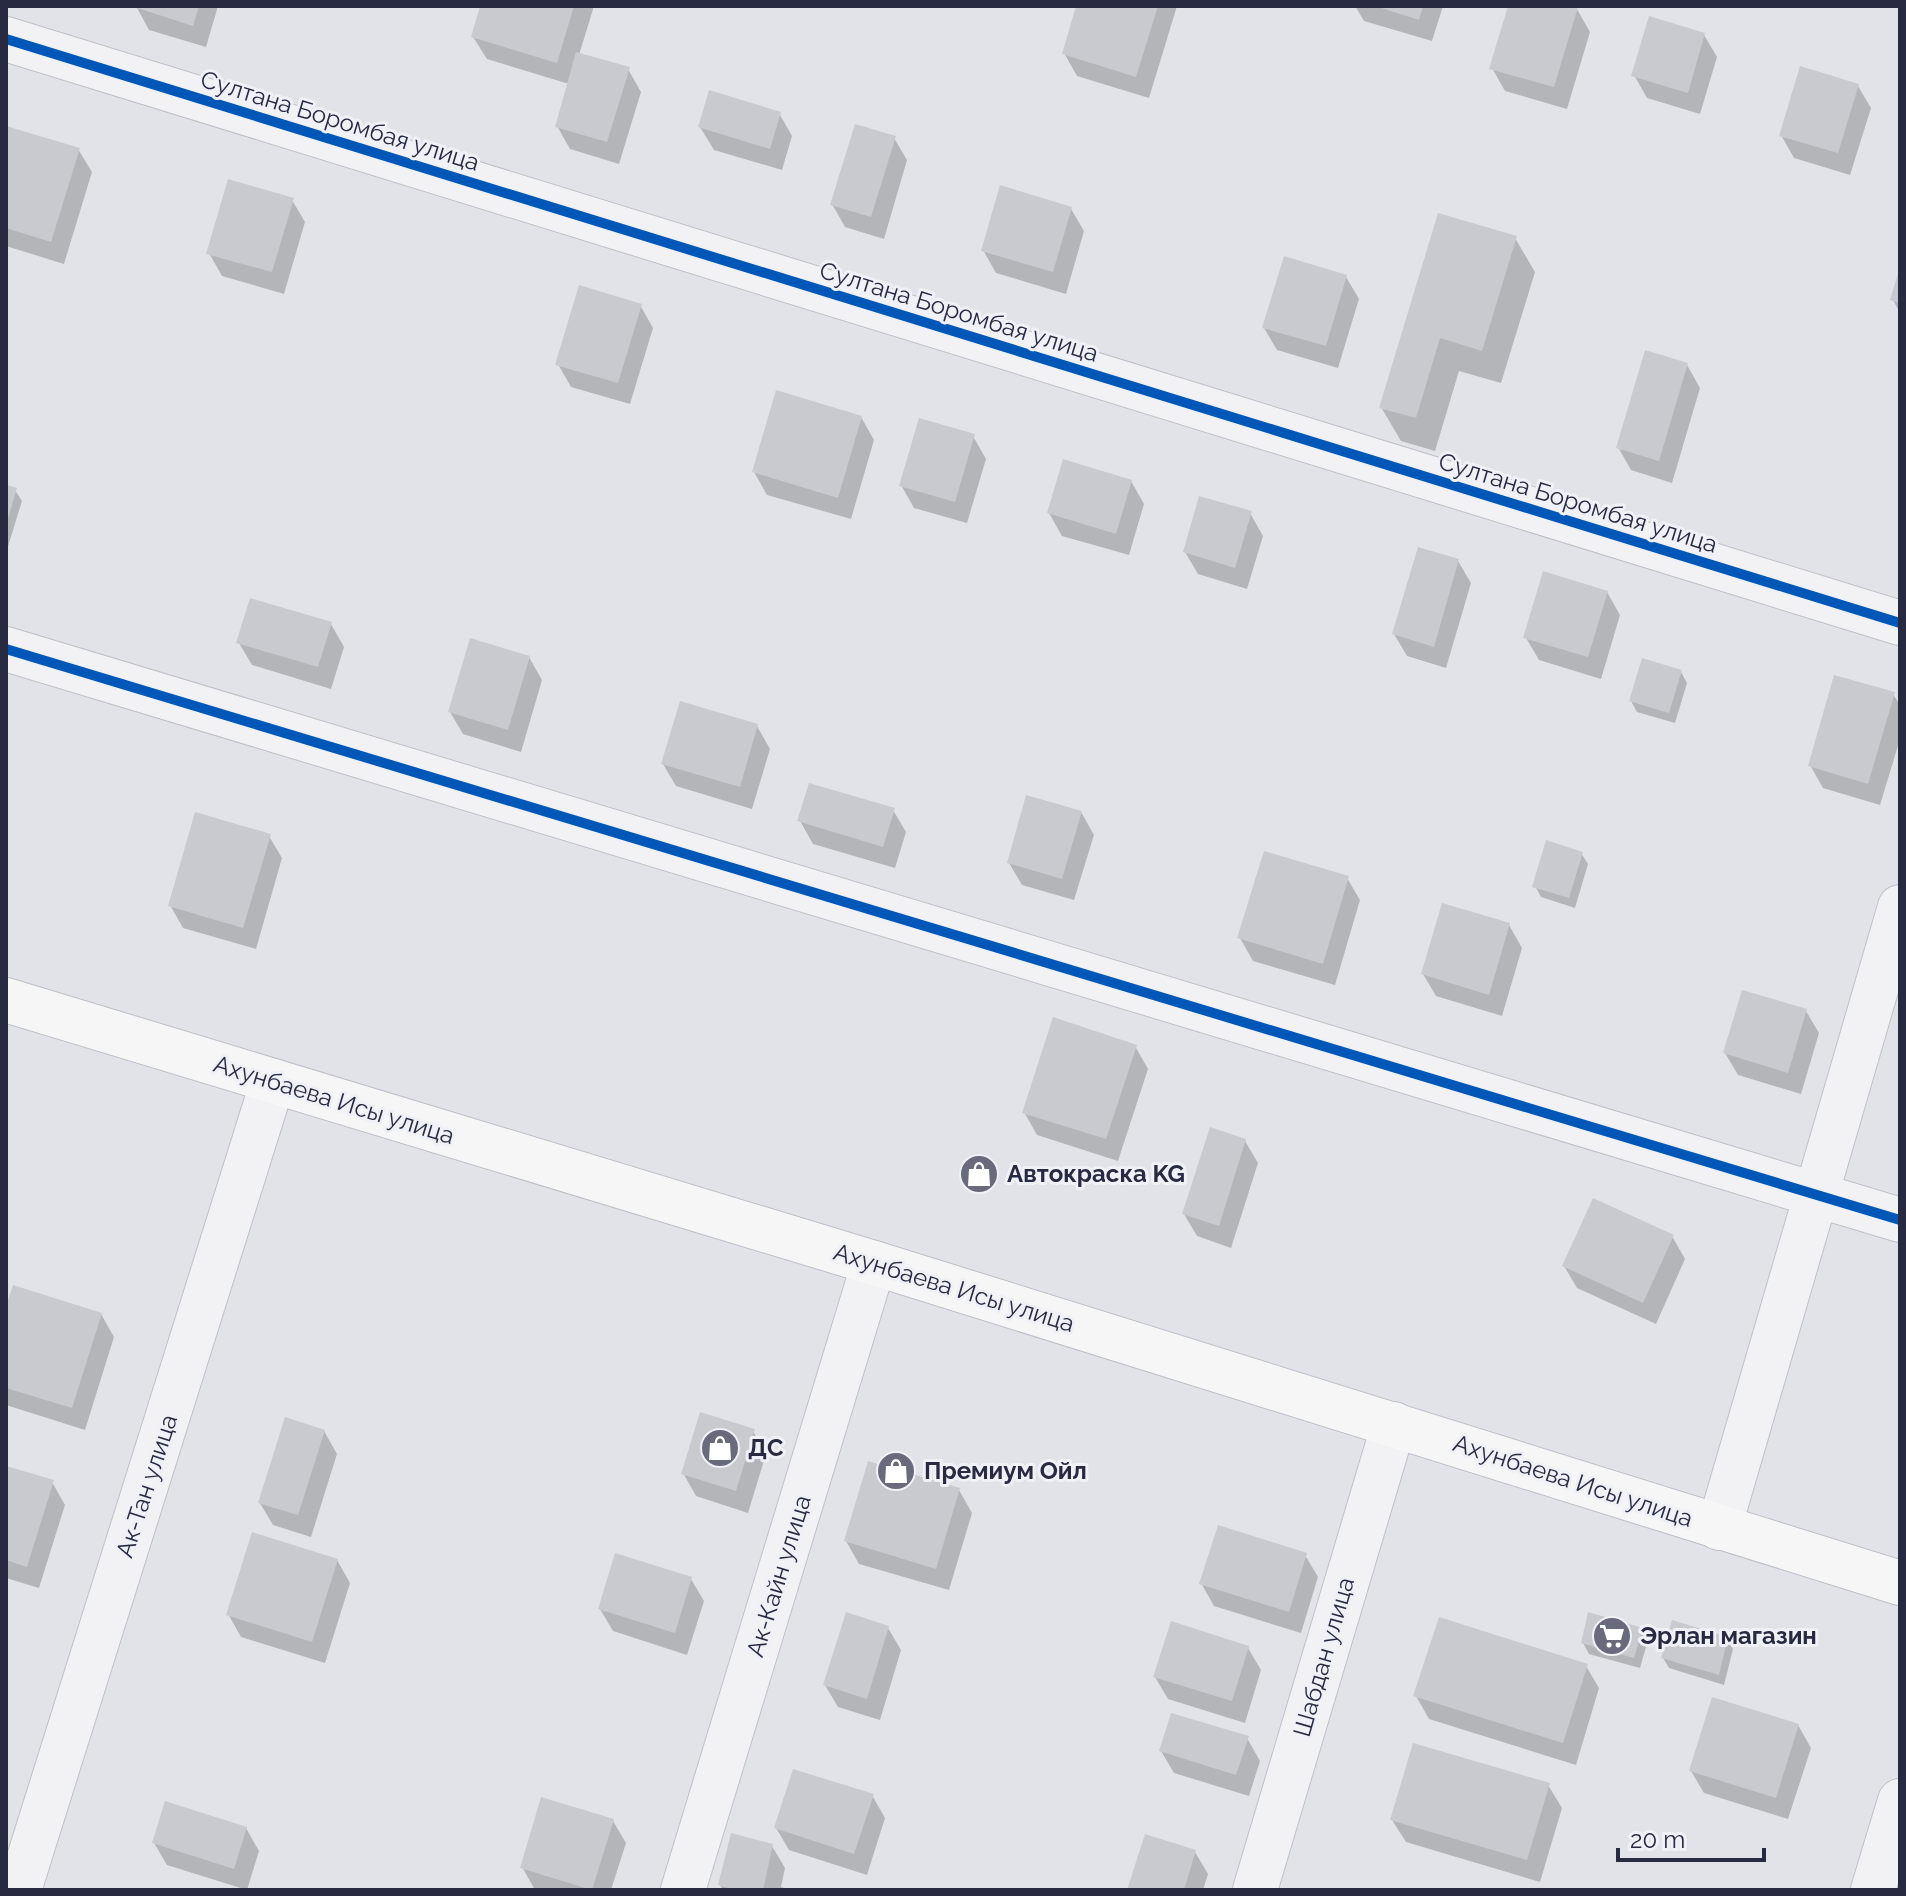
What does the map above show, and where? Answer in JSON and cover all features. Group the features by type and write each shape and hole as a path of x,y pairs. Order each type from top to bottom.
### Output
{"main road":[{"name":"Ахунбаева Исы улица","path":"6,1000 874,1263 1900,1583"}],"street":[{"name":"Султана Боромбая улица","path":"6,39 1900,623"},
{"path":"6,649 1900,1220"},
{"path":"1719,1528 1900,907"},
{"name":"Ак-Тан улица","path":"19,1890 273,1081"},
{"name":"Ак-Кайн улица","path":"683,1890 874,1263"},
{"name":"Шабдан улица","path":"1255,1890 1394,1424"},
{"path":"1873,1890 1900,1801"}],"building":[{"path":"131,6 199,6 193,26"},
{"path":"480,6 574,6 557,63 471,37"},
{"path":"1076,6 1158,6 1136,77 1062,54"},
{"path":"1375,6 1423,6 1419,20"},
{"path":"1508,6 1578,7 1554,87 1489,69"},
{"path":"1649,16 1705,33 1688,93 1631,76"},
{"path":"576,52 630,67 607,142 555,127"},
{"path":"1800,66 1859,84 1838,153 1779,136"},
{"path":"709,90 781,112 770,149 698,127"},
{"path":"855,124 896,136 871,217 830,205"},
{"path":"6,126 80,148 51,242 6,228"},
{"path":"228,179 294,198 272,272 206,254"},
{"path":"1000,185 1072,207 1053,272 981,251"},
{"path":"1438,213 1517,236 1482,351 1440,338 1416,418 1379,408"},
{"path":"1284,256 1347,275 1326,346 1262,328"},
{"path":"1900,271 1900,303 1890,300"},
{"path":"579,285 642,304 618,383 555,365"},
{"path":"1645,350 1688,363 1659,461 1616,448"},
{"path":"776,390 862,416 838,498 752,472"},
{"path":"919,418 975,434 955,502 899,486"},
{"path":"1063,459 1132,480 1116,534 1047,513"},
{"path":"6,485 17,488 7,522 6,522"},
{"path":"1199,496 1252,511 1235,568 1183,552"},
{"path":"1418,547 1459,559 1434,647 1392,634"},
{"path":"1543,571 1608,591 1588,657 1523,638"},
{"path":"250,598 332,622 318,667 236,643"},
{"path":"470,638 530,656 508,730 448,712"},
{"path":"1642,658 1682,670 1669,713 1629,701"},
{"path":"1834,675 1895,692 1868,784 1808,766"},
{"path":"680,701 758,724 740,787 661,764"},
{"path":"809,783 895,808 883,847 797,821"},
{"path":"1026,795 1082,811 1062,879 1007,863"},
{"path":"195,812 271,834 243,928 168,906"},
{"path":"1546,840 1583,852 1569,898 1532,887"},
{"path":"1264,851 1349,876 1323,964 1237,938"},
{"path":"1442,903 1510,923 1489,995 1421,974"},
{"path":"1742,990 1807,1009 1788,1073 1723,1053"},
{"path":"1053,1017 1137,1045 1106,1139 1022,1113"},
{"path":"1210,1127 1246,1139 1219,1226 1182,1214"},
{"path":"1593,1198 1674,1235 1643,1303 1562,1266"},
{"path":"13,1285 102,1313 72,1408 6,1388 6,1306"},
{"path":"700,1412 755,1429 736,1491 681,1474"},
{"path":"285,1417 325,1430 298,1515 258,1503"},
{"path":"868,1461 960,1488 936,1569 844,1541"},
{"path":"6,1466 54,1480 27,1567 6,1560"},
{"path":"1218,1525 1307,1553 1289,1612 1199,1584"},
{"path":"252,1532 338,1559 312,1642 226,1615"},
{"path":"615,1553 692,1577 675,1633 598,1609"},
{"path":"846,1612 889,1626 867,1699 823,1685"},
{"name":"Эрлан магазин","path":"1588,1612 1643,1628 1634,1658 1581,1643"},
{"path":"1439,1617 1588,1664 1563,1743 1413,1696"},
{"path":"1672,1620 1728,1637 1719,1675 1661,1658"},
{"path":"1171,1621 1249,1646 1232,1701 1153,1677"},
{"path":"1712,1697 1799,1724 1776,1798 1689,1771"},
{"path":"1171,1713 1249,1736 1236,1775 1159,1751"},
{"path":"1413,1743 1550,1783 1527,1860 1390,1820"},
{"path":"793,1769 874,1794 854,1854 774,1828"},
{"path":"541,1797 614,1819 592,1890 520,1868"},
{"path":"165,1801 247,1827 234,1869 152,1843"},
{"path":"731,1833 773,1844 763,1890 735,1890 718,1885"},
{"path":"1145,1834 1196,1850 1184,1890 1127,1890"}],"cycle path":[{"path":"6,39 1900,623"},
{"path":"6,649 1900,1220"}],"place":[{"name":"Автокраска KG","path":"979,1174"},
{"name":"ДС","path":"720,1448"},
{"name":"Премиум Ойл","path":"896,1471"},
{"name":"Эрлан магазин","path":"1612,1636"}]}
